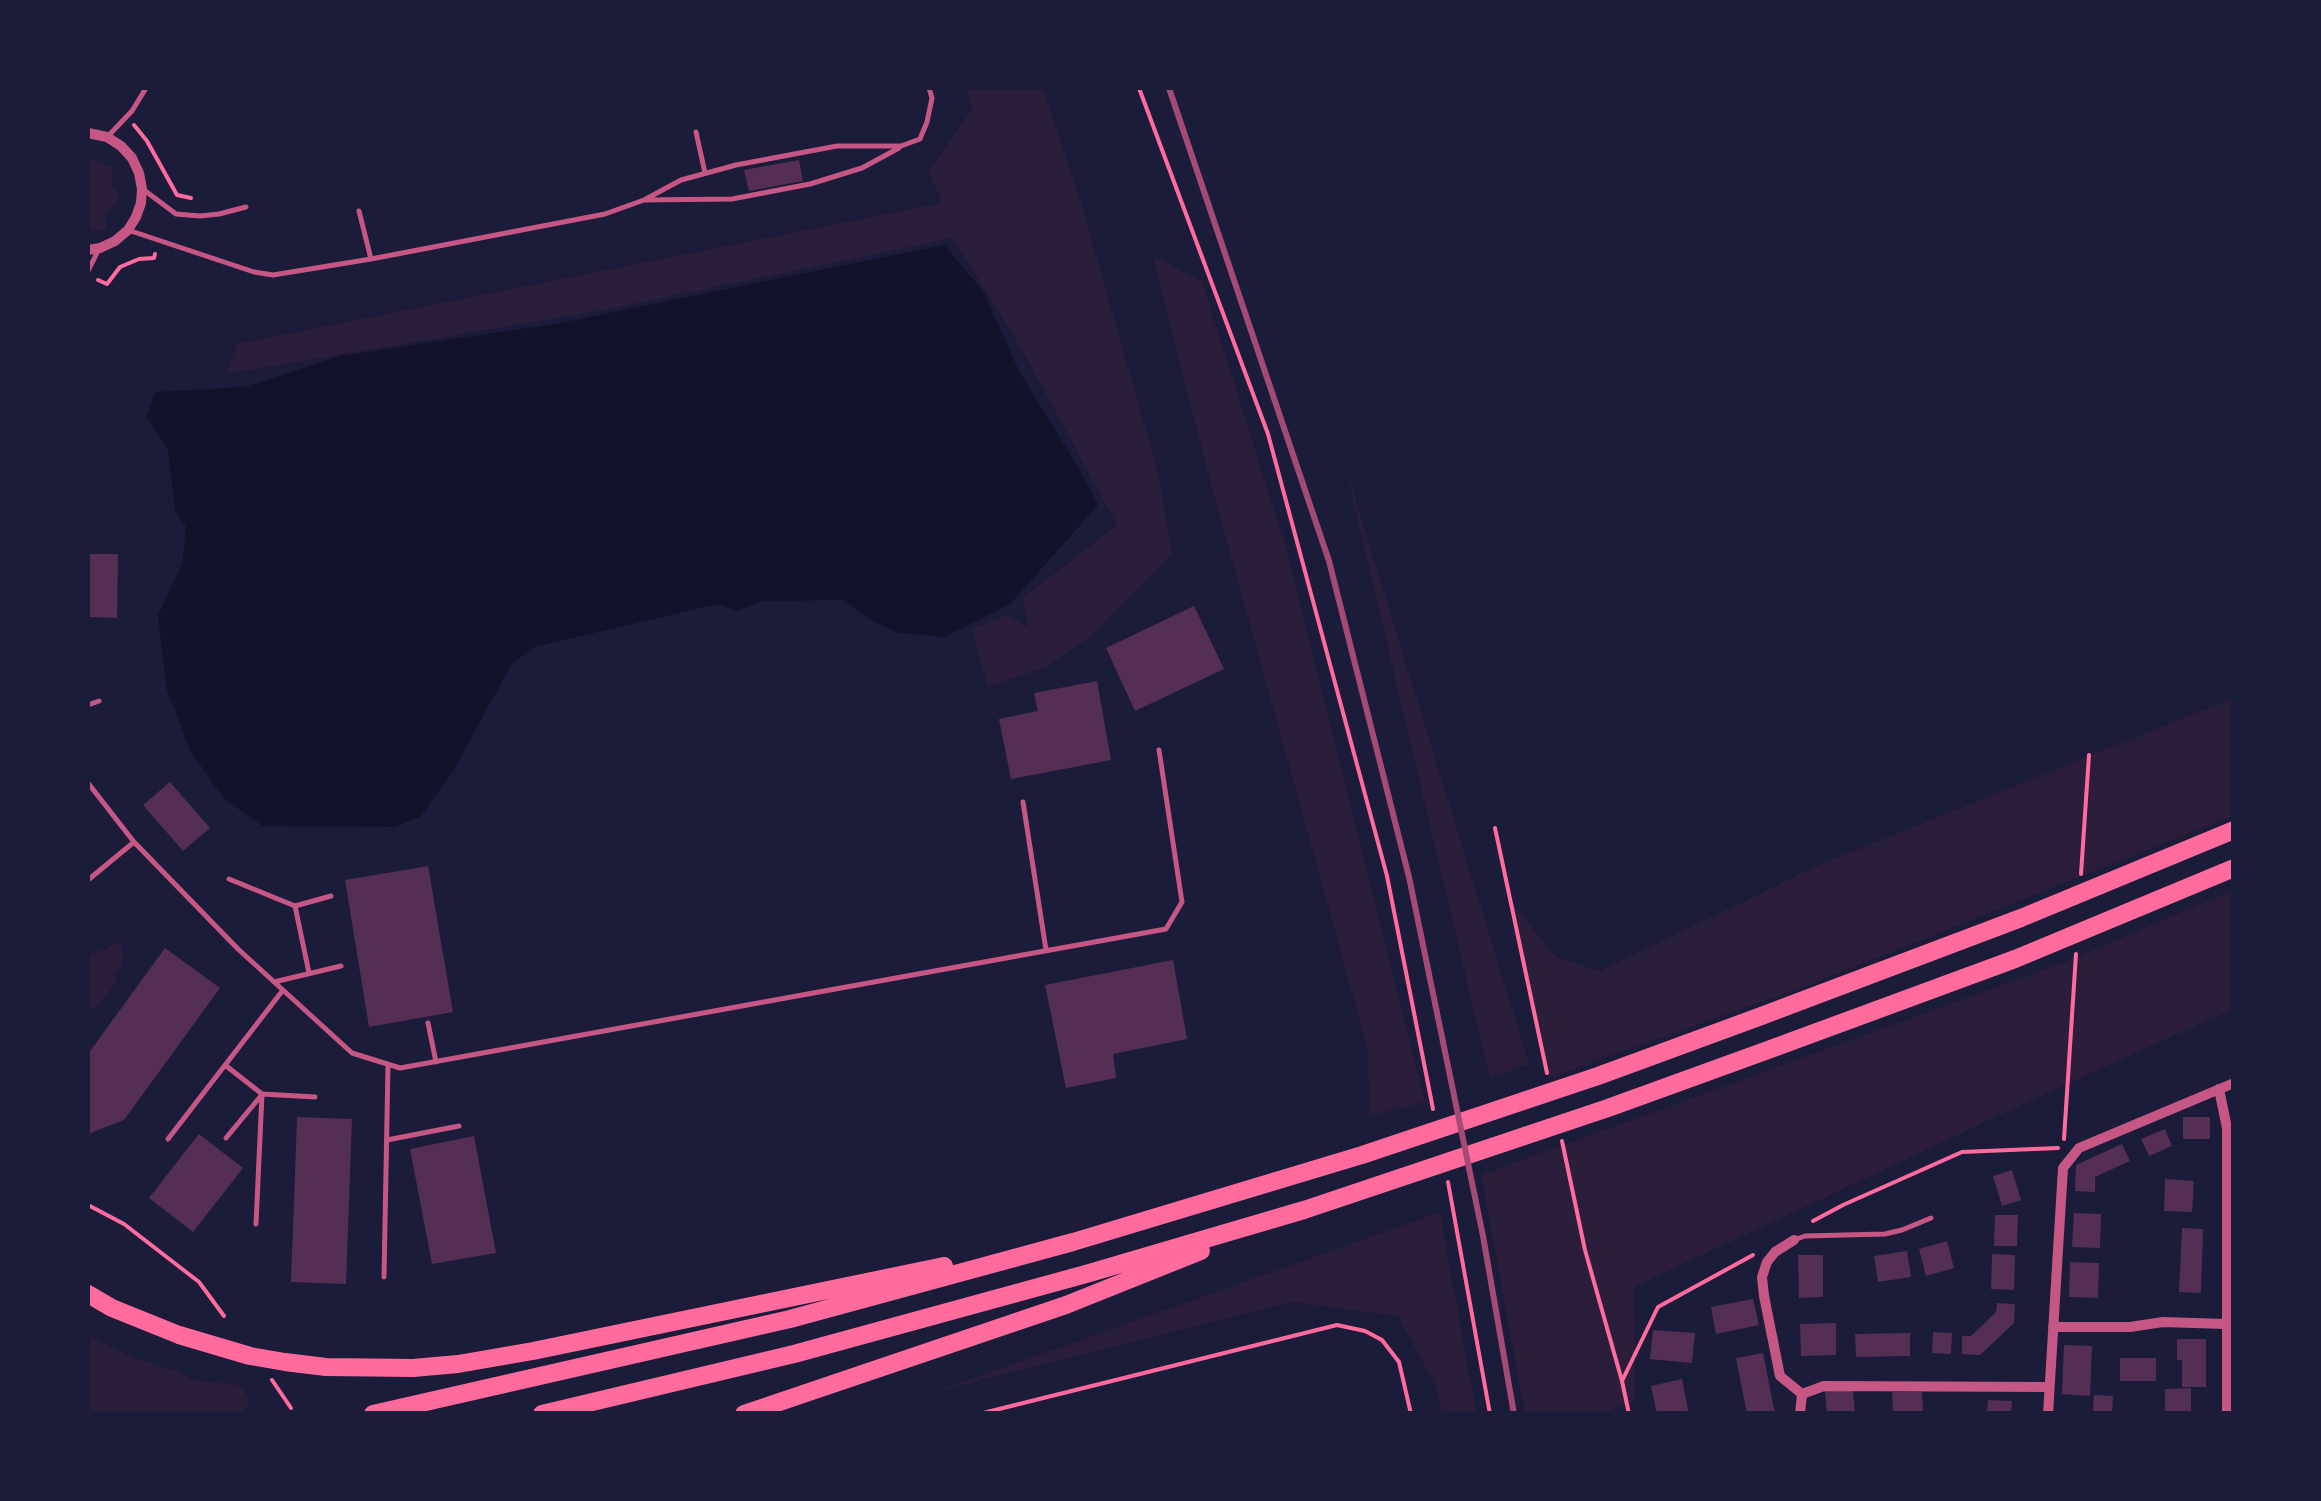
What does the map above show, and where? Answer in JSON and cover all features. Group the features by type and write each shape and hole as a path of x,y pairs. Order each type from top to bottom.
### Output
{"highway":[{"path":"373,1414 790,1319 1073,1242 1362,1154 1598,1076 2020,918 2234,830"},
{"path":"542,1414 794,1354 1304,1210 1608,1108 2015,959 2234,868"},
{"path":"744,1414 1066,1305 1304,1210"},
{"path":"88,1294 178,1335 250,1356 326,1367 413,1368 533,1351 1073,1242"}],"street":[{"path":"88,133 107,137 121,146 132,158 142,188 141,204 128,230 115,241 94,249"},
{"path":"2048,1414 2062,1168 2079,1148 2234,1083"},
{"path":"2219,1089 2227,1128 2230,1200 2227,1414"},
{"path":"1794,1240 1767,1262 1762,1277 1780,1376 1802,1394"},
{"path":"2053,1327 2130,1327 2163,1322 2226,1324"},
{"path":"1802,1394 1824,1386 2050,1387"},
{"path":"1800,1414 1802,1394"}],"lane":[{"path":"107,137 146,88"},
{"path":"644,200 732,199 810,184 862,168 920,139 932,98 929,88"},
{"path":"696,132 705,173"},
{"path":"128,230 272,275 606,214 681,180 736,165 837,146 901,146"},
{"path":"142,188 176,214 200,216 246,207"},
{"path":"360,211 371,259"},
{"path":"88,271 94,249"},
{"path":"88,705 99,701"},
{"path":"88,783 134,842 274,982 352,1053 400,1068 1166,928 1182,902 1159,750"},
{"path":"1023,802 1046,950"},
{"path":"88,880 134,842"},
{"path":"230,880 295,906 330,896"},
{"path":"295,906 309,973"},
{"path":"274,982 341,966"},
{"path":"168,1139 283,990"},
{"path":"428,1022 436,1062"},
{"path":"384,1276 388,1064"},
{"path":"225,1065 262,1094 315,1097"},
{"path":"226,1138 262,1094"},
{"path":"256,1224 262,1094"},
{"path":"387,1140 459,1126"},
{"path":"1794,1240 1804,1236 1885,1234 1931,1218"}],"path":[{"path":"1139,88 1268,434 1387,876 1436,1125"},
{"path":"134,125 177,195 191,198"},
{"path":"98,280 107,284 120,267 154,258 156,250"},
{"path":"2081,873 2088,755"},
{"path":"1809,1223 1962,1152 2064,1148 2076,951"},
{"path":"1448,1183 1490,1414"},
{"path":"88,1205 124,1224 199,1282 224,1316"},
{"path":"1622,1381 1658,1307 1759,1251"},
{"path":"980,1414 1337,1325 1366,1331 1382,1340 1398,1362 1411,1414"},
{"path":"272,1380 291,1408"}],"shaded area":[{"path":"966,88 1043,88 1080,200 1158,472 1172,554 1092,635 1048,666 988,687 972,629 1006,615 1028,627 1023,598 1117,525 1024,353 953,238 598,311 226,374 237,344 942,203 929,171 972,109"},
{"path":"88,158 112,167 112,186 120,197 105,217 107,229 88,231"},
{"path":"944,245 983,291 1019,371 1098,505 1010,604 944,637 899,633 872,621 844,600 762,601 737,611 718,604 534,647 511,665 453,771 421,816 395,827 263,826 224,799 190,750 167,690 158,616 182,564 186,527 175,511 168,450 147,417 155,392 245,387 340,356 560,323"},
{"path":"1153,256 1202,281 1285,545 1425,1102 1369,1116 1368,1050 1209,477"},
{"path":"1344,462 1529,1064 1490,1079"},
{"path":"2233,698 2233,816 1811,984 1549,1078 1511,901 1556,957 1600,971 1819,865"},
{"path":"2233,890 2233,1009 1634,1287 1635,1401 1614,1407 1614,1413 1525,1413 1481,1175 2065,962"},
{"path":"113,943 120,944 124,954 115,974 116,983 88,1013 88,955"},
{"path":"1440,1212 1476,1413 1441,1413 1436,1387 1398,1316 1292,1302 932,1393"},
{"path":"88,1336 194,1380 239,1385 248,1396 249,1407 240,1414 88,1413"}],"building":[{"path":"799,160 803,181 749,191 744,170"},
{"path":"88,554 118,554 117,618 88,617"},
{"path":"1194,606 1224,669 1135,711 1106,648"},
{"path":"1097,681 1111,760 1011,779 999,719 1038,711 1034,693"},
{"path":"170,782 210,828 183,851 143,805"},
{"path":"428,866 453,1012 369,1027 345,880"},
{"path":"165,948 220,988 124,1120 88,1134 88,1054"},
{"path":"1173,960 1187,1039 1113,1054 1116,1078 1066,1088 1045,985"},
{"path":"297,1117 352,1119 346,1284 291,1282"},
{"path":"2183,1117 2210,1117 2210,1139 2183,1139"},
{"path":"2165,1129 2172,1146 2149,1156 2141,1139"},
{"path":"199,1134 243,1168 193,1232 149,1198"},
{"path":"474,1136 496,1253 432,1264 410,1149"},
{"path":"2122,1144 2130,1161 2095,1177 2095,1192 2075,1191 2076,1165"},
{"path":"2012,1170 2021,1200 2002,1206 1993,1176"},
{"path":"2165,1179 2194,1181 2192,1212 2164,1211"},
{"path":"2074,1213 2101,1214 2100,1248 2072,1247"},
{"path":"1995,1215 2018,1215 2017,1246 1994,1246"},
{"path":"2182,1228 2203,1229 2201,1293 2179,1292"},
{"path":"1947,1241 1954,1268 1926,1276 1919,1249"},
{"path":"1907,1251 1911,1277 1878,1282 1874,1256"},
{"path":"1992,1254 2015,1255 2014,1290 1991,1289"},
{"path":"1798,1255 1823,1255 1823,1297 1799,1298"},
{"path":"2070,1262 2099,1263 2098,1298 2069,1297"},
{"path":"1753,1299 1759,1325 1716,1334 1711,1307"},
{"path":"1997,1303 2015,1304 2014,1323 1980,1355 1962,1354 1962,1336 1971,1336 1996,1312"},
{"path":"1836,1323 1836,1355 1801,1356 1800,1324"},
{"path":"1653,1330 1695,1333 1692,1363 1650,1359"},
{"path":"1933,1332 1952,1333 1951,1354 1932,1353"},
{"path":"1910,1333 1910,1356 1856,1357 1855,1334"},
{"path":"2177,1339 2206,1339 2206,1387 2182,1387"},
{"path":"2064,1345 2092,1346 2090,1396 2062,1394"},
{"path":"1763,1353 1775,1414 1747,1414 1736,1358"},
{"path":"2120,1358 2156,1358 2156,1381 2120,1381"},
{"path":"1682,1379 1689,1414 1657,1414 1651,1386"},
{"path":"2191,1388 2191,1414 2165,1414 2165,1389"},
{"path":"1853,1389 1855,1414 1827,1414 1825,1391"},
{"path":"1892,1392 1922,1392 1923,1414 1893,1414"},
{"path":"2094,1395 2113,1396 2112,1414 2093,1414"},
{"path":"1988,1400 2012,1401 2011,1414 1987,1414"}],"railway":[{"path":"1169,88 1329,561 1409,877 1483,1236 1514,1414"}]}
